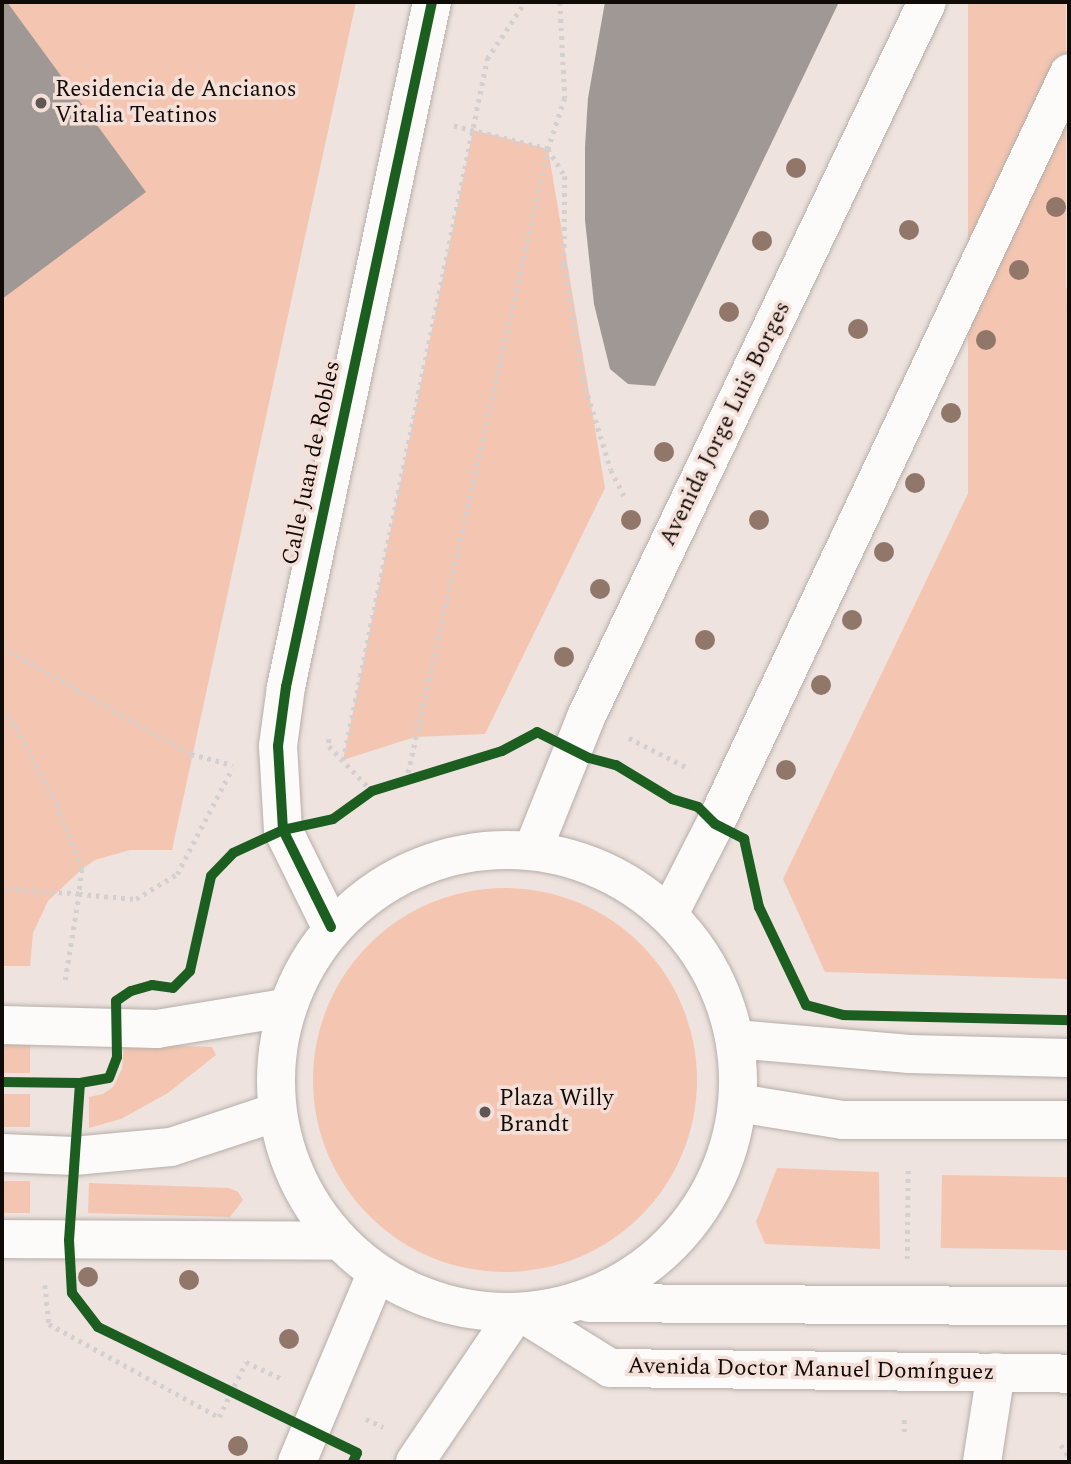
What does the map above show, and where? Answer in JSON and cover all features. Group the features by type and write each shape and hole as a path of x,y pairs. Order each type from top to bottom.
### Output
{"main road":[{"name":"Calle Juan de Robles","path":"331,927 283,830 278,746 286,687 432,2"},
{"name":"Avenida Jorge Luis Borges","path":"533,849 586,717 927,2"},
{"path":"669,914 715,824 1069,74"},
{"path":"580,1303 633,1278 701,1208 728,1149 737,1103 735,1040 713,974 669,914 607,870 533,849 446,855 397,874 331,927 284,1008 274,1113 334,1241 375,1276 444,1308 519,1315 580,1303 1069,1306"},
{"path":"2,1025 157,1029 284,1008"},
{"path":"735,1040 909,1054 1069,1058"},
{"path":"737,1103 844,1120 1069,1120"},
{"path":"2,1153 74,1156 172,1147 274,1113"},
{"path":"2,1239 334,1241"},
{"path":"297,1462 375,1276"},
{"path":"415,1462 519,1315"},
{"name":"Avenida Doctor Manuel Domínguez","path":"519,1315 610,1368 743,1367 906,1373 1069,1374"},
{"path":"982,1462 996,1372"}],"path":[{"path":"343,760 487,59 525,2"},
{"path":"383,788 548,149 565,98 560,2"},
{"path":"408,114 548,149 565,176 564,265 583,379 611,470 624,496"},
{"path":"2,647 191,754 233,766"},
{"path":"2,708 16,727 56,803 82,869 63,991"},
{"path":"328,733 329,746 343,760 383,788"},
{"path":"628,738 701,774"},
{"path":"2,889 136,899 177,874 233,766 235,753"},
{"path":"383,788 418,777"},
{"path":"906,1306 908,1121"},
{"path":"44,1275 49,1324 219,1417"},
{"path":"904,1432 906,1373"},
{"path":"220,1385 244,1396"},
{"path":"1061,1446 1069,1457"}],"shaded area":[{"path":"2,2 356,2 172,850 130,850 95,860 82,869 48,901 33,933 30,966 2,966"},
{"path":"968,2 1066,2 1066,780 968,780"},
{"path":"473,130 548,149 605,488 485,734 415,737 343,760"},
{"path":"1069,283 1069,979 825,972 783,879"},
{"path":"505,888 542,892 578,903 611,921 641,944 664,974 682,1007 693,1043 697,1080 693,1117 682,1153 664,1186 641,1216 611,1239 578,1257 542,1268 505,1272 468,1268 432,1257 399,1239 369,1216 346,1186 328,1153 317,1117 313,1080 317,1043 328,1007 346,974 369,944 399,921 432,903 468,892"},
{"path":"2,1043 30,1043 30,1073 2,1073"},
{"path":"124,1044 212,1047 216,1055 168,1093 121,1119 89,1128 89,1097 103,1094 113,1087 122,1069"},
{"path":"2,1094 30,1094 30,1127 2,1127"},
{"path":"777,1168 879,1172 880,1249 765,1244 756,1222"},
{"path":"942,1175 1069,1177 1068,1250 941,1248"},
{"path":"2,1181 30,1181 30,1213 2,1213"},
{"path":"89,1183 229,1188 238,1192 243,1200 230,1217 88,1213"}],"building":[{"name":"Residencia de Ancianos Vitalia Teatinos","path":"2,2 7,2 146,192 2,299"},
{"path":"605,2 839,2 655,386 628,384 610,369 594,304 585,220 585,147 588,98"}],"cycle path":[{"path":"331,927 283,830 278,746 286,687 432,2"},
{"path":"2,1082 80,1083 109,1078 117,1057 116,1001 131,991 152,985 173,988 190,971 211,876 233,853 283,830 333,819 372,791 502,751 537,732 589,758 616,765 672,799 698,807 715,824 744,839 759,907 806,1005 844,1015 1069,1020"},
{"path":"80,1083 69,1240 72,1293 98,1327 357,1453 353,1462"}],"place":[{"name":"Residencia de Ancianos Vitalia Teatinos","path":"41,103"},
{"name":"Plaza Willy Brandt","path":"485,1112"}]}
